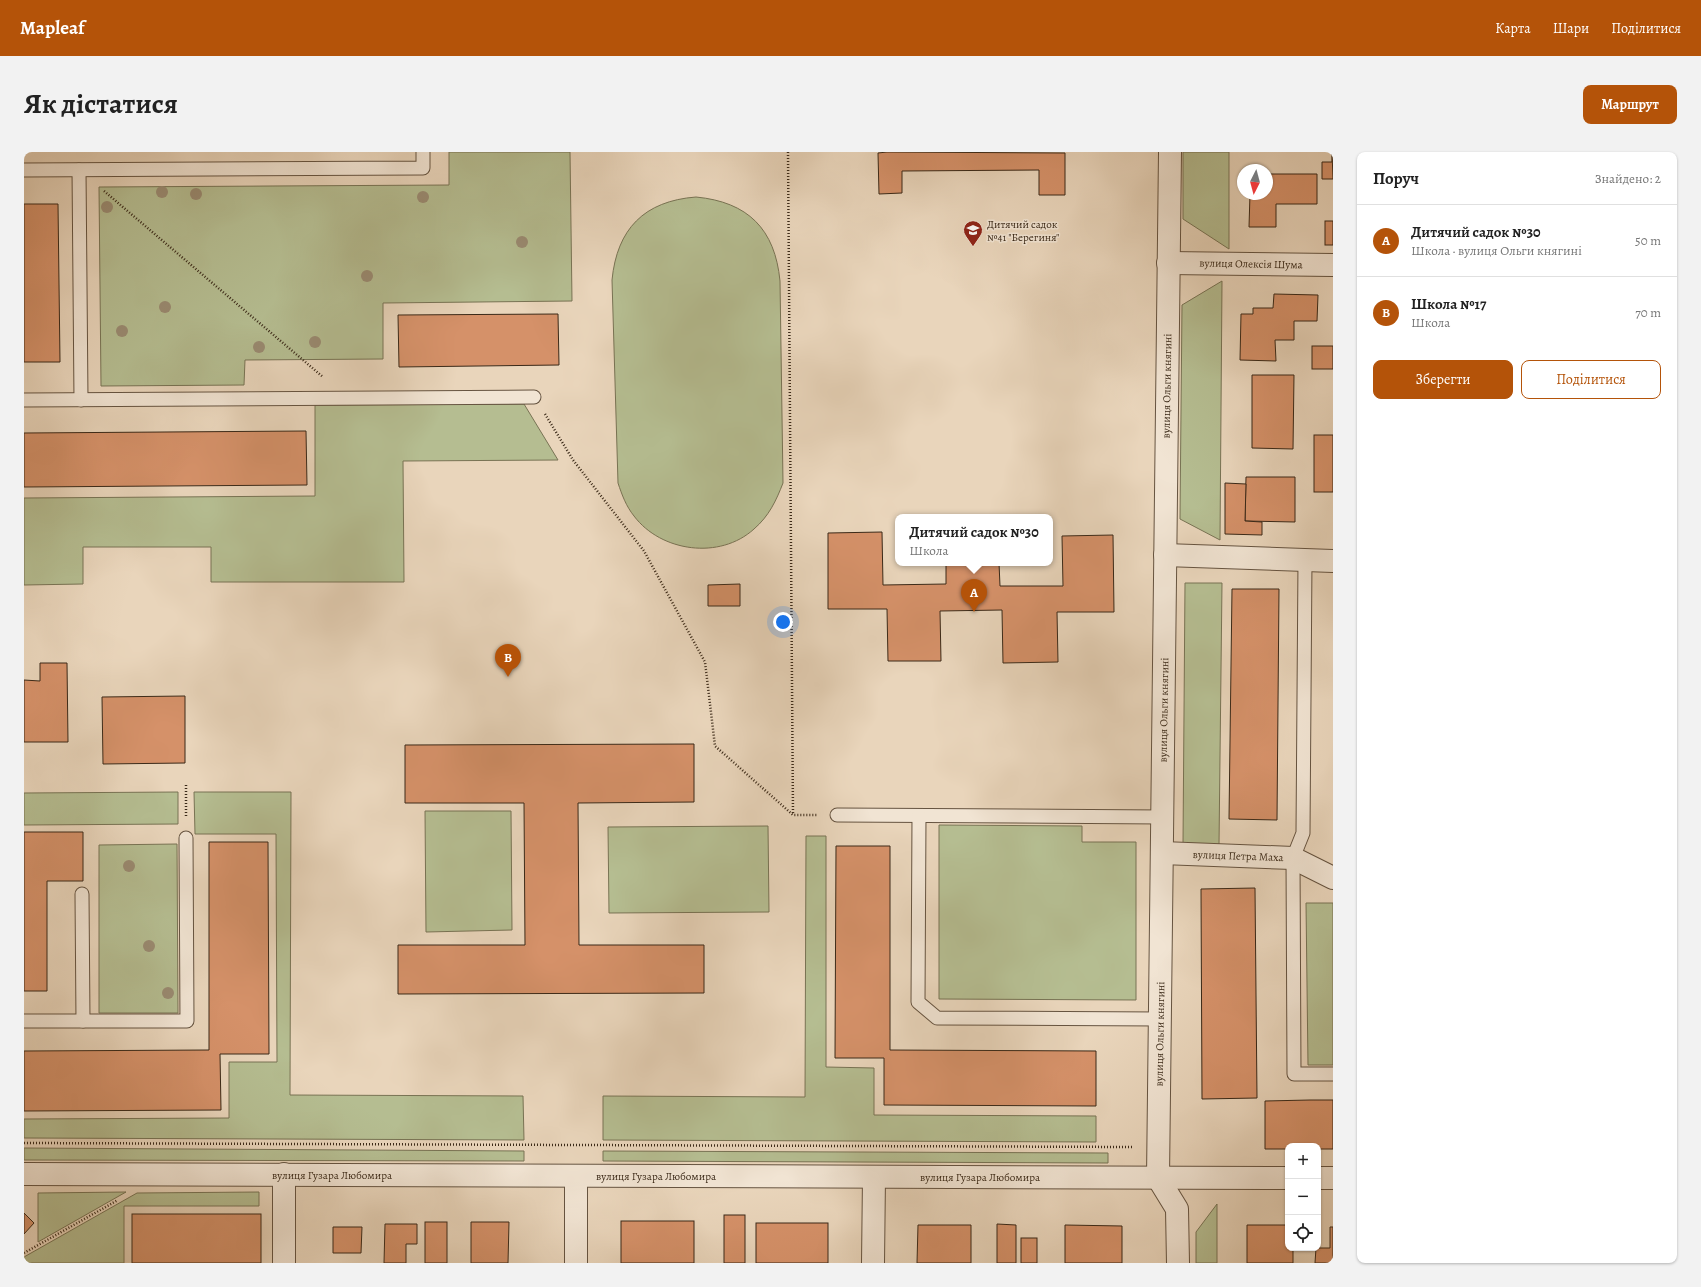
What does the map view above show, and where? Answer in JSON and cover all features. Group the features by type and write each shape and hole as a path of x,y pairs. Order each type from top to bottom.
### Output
{"street":[{"name":"вулиця Ольги княгині","path":"1158,1178 1170,152"},
{"name":"вулиця Олексія Шума","path":"1168,263 1333,266"},
{"path":"1165,555 1333,561"},
{"name":"вулиця Петра Маха","path":"1162,853 1292,858 1333,878"},
{"name":"вулиця Гузара Любомира","path":"24,1174 1285,1178"},
{"path":"284,1174 284,1263"},
{"path":"576,1176 576,1263"},
{"path":"873,1263 874,1177"},
{"path":"1158,1178 1177,1209 1178,1263"},
{"path":"1321,1178 1333,1178"}],"lane":[{"path":"24,170 423,168 423,152"},
{"path":"79,170 81,400"},
{"path":"24,400 534,397"},
{"path":"1306,560 1303,833 1292,858 1294,1074 1333,1074"},
{"path":"837,816 1162,816"},
{"path":"919,816 918,1002 937,1018 1160,1019"},
{"path":"24,1021 187,1021 186,838"},
{"path":"82,894 83,1021"}],"path":[{"path":"788,152 793,815"},
{"path":"79,170 348,398"},
{"path":"534,397 573,460 644,551 705,662 715,746 793,815 806,815"},
{"path":"186,785 186,838"},
{"path":"24,1143 1159,1148"},
{"path":"24,1253 124,1197"}],"green space":[{"path":"449,152 570,152 572,301 383,303 383,359 245,360 244,385 101,386 99,187 449,185"},
{"path":"1183,152 1229,152 1229,249 1183,219"},
{"path":"696,197 714,200 730,205 744,212 756,221 765,233 772,247 777,263 780,281 783,483 772,508 754,529 740,539 725,545 708,548 691,548 659,538 634,516 618,483 612,280 615,262 620,246 627,232 636,221 662,204"},
{"path":"1222,281 1220,540 1180,519 1182,305"},
{"path":"524,404 558,460 403,461 404,582 211,582 211,547 83,547 83,584 24,585 24,498 315,496 315,405"},
{"path":"1185,583 1222,583 1219,845 1183,844"},
{"path":"178,792 178,824 24,825 24,793"},
{"path":"194,792 291,792 290,1095 523,1096 524,1140 24,1138 24,1119 229,1118 229,1062 277,1062 276,834 195,834"},
{"path":"425,811 511,811 512,930 426,932"},
{"path":"939,825 1082,826 1082,842 1136,842 1136,1000 939,999"},
{"path":"768,826 769,912 609,913 608,827"},
{"path":"806,836 826,836 826,1067 874,1068 874,1115 1096,1116 1096,1142 603,1140 603,1096 805,1097"},
{"path":"177,844 178,1013 99,1013 99,845"},
{"path":"1306,903 1333,903 1333,1065 1308,1065"},
{"path":"24,1148 524,1151 524,1161 24,1160"},
{"path":"603,1151 1108,1153 1108,1163 603,1161"},
{"path":"126,1192 38,1242 38,1193"},
{"path":"259,1192 259,1206 124,1206 124,1263 24,1263 24,1257 137,1193"},
{"path":"1217,1204 1217,1263 1196,1263 1196,1232"}],"building":[{"path":"1332,152 1333,179 1322,179 1322,162 1332,162"},
{"path":"878,153 1065,153 1065,195 1039,195 1039,170 902,171 902,193 879,194"},
{"path":"1273,174 1317,174 1317,204 1276,204 1276,227 1249,227 1250,200 1273,200"},
{"path":"24,204 58,204 60,362 24,362"},
{"path":"1325,221 1333,221 1333,245 1325,245"},
{"path":"1274,294 1318,295 1317,321 1294,321 1294,340 1275,340 1276,361 1240,360 1241,314 1253,314 1253,308 1273,308"},
{"path":"558,314 559,365 399,367 398,315"},
{"path":"1312,346 1333,346 1333,369 1312,369"},
{"path":"1252,375 1294,375 1293,449 1252,448"},
{"path":"306,431 307,485 24,487 24,433"},
{"path":"1314,435 1333,435 1333,492 1314,492"},
{"path":"1246,477 1295,477 1295,522 1245,521"},
{"path":"1225,483 1246,484 1245,521 1262,522 1262,535 1225,534"},
{"path":"882,532 883,585 946,584 946,566 999,566 1000,586 1063,586 1062,536 1113,535 1114,612 1057,612 1058,662 1003,663 1002,610 940,611 941,661 888,661 887,609 828,609 828,533"},
{"path":"740,584 740,606 708,606 708,585"},
{"path":"1232,589 1279,589 1277,820 1229,819"},
{"path":"40,663 67,663 68,742 24,742 24,680 40,681"},
{"path":"185,696 185,763 103,764 102,697"},
{"path":"694,744 694,802 578,803 579,945 704,945 704,993 398,994 398,945 525,945 524,803 405,803 405,745"},
{"path":"24,832 83,832 83,881 47,881 47,991 24,991"},
{"path":"209,842 268,842 269,1054 220,1054 221,1110 24,1111 24,1051 209,1050"},
{"path":"836,846 890,846 890,1050 1096,1051 1096,1106 884,1105 884,1058 835,1058"},
{"path":"1255,888 1257,1098 1202,1099 1201,889"},
{"path":"1333,1100 1333,1149 1321,1149 1321,1143 1285,1143 1285,1149 1265,1149 1265,1101"},
{"path":"24,1213 34,1223 24,1234"},
{"path":"132,1214 261,1214 261,1263 132,1263"},
{"path":"724,1215 745,1215 745,1263 724,1263"},
{"path":"621,1221 694,1221 694,1263 621,1263"},
{"path":"425,1222 447,1222 447,1263 425,1263"},
{"path":"471,1222 509,1222 508,1263 471,1263"},
{"path":"756,1223 828,1223 828,1263 756,1263"},
{"path":"385,1224 417,1224 417,1244 406,1244 406,1263 384,1263"},
{"path":"997,1224 1016,1225 1016,1263 997,1263"},
{"path":"918,1225 971,1225 971,1263 917,1263"},
{"path":"1065,1225 1122,1226 1122,1263 1065,1263"},
{"path":"1247,1225 1285,1225 1285,1251 1293,1251 1293,1263 1247,1263"},
{"path":"333,1227 362,1227 361,1253 333,1253"},
{"path":"1330,1227 1333,1227 1333,1263 1315,1263 1316,1251 1321,1251 1321,1248 1330,1248"},
{"path":"1021,1238 1037,1238 1037,1263 1021,1263"}],"place":[{"name":"Дитячий садок №41 \"Берегиня\"","path":"973,247"},
{"name":"Дитячий садок №30","path":"974,612"},
{"name":"Школа №17","path":"508,677"}]}
